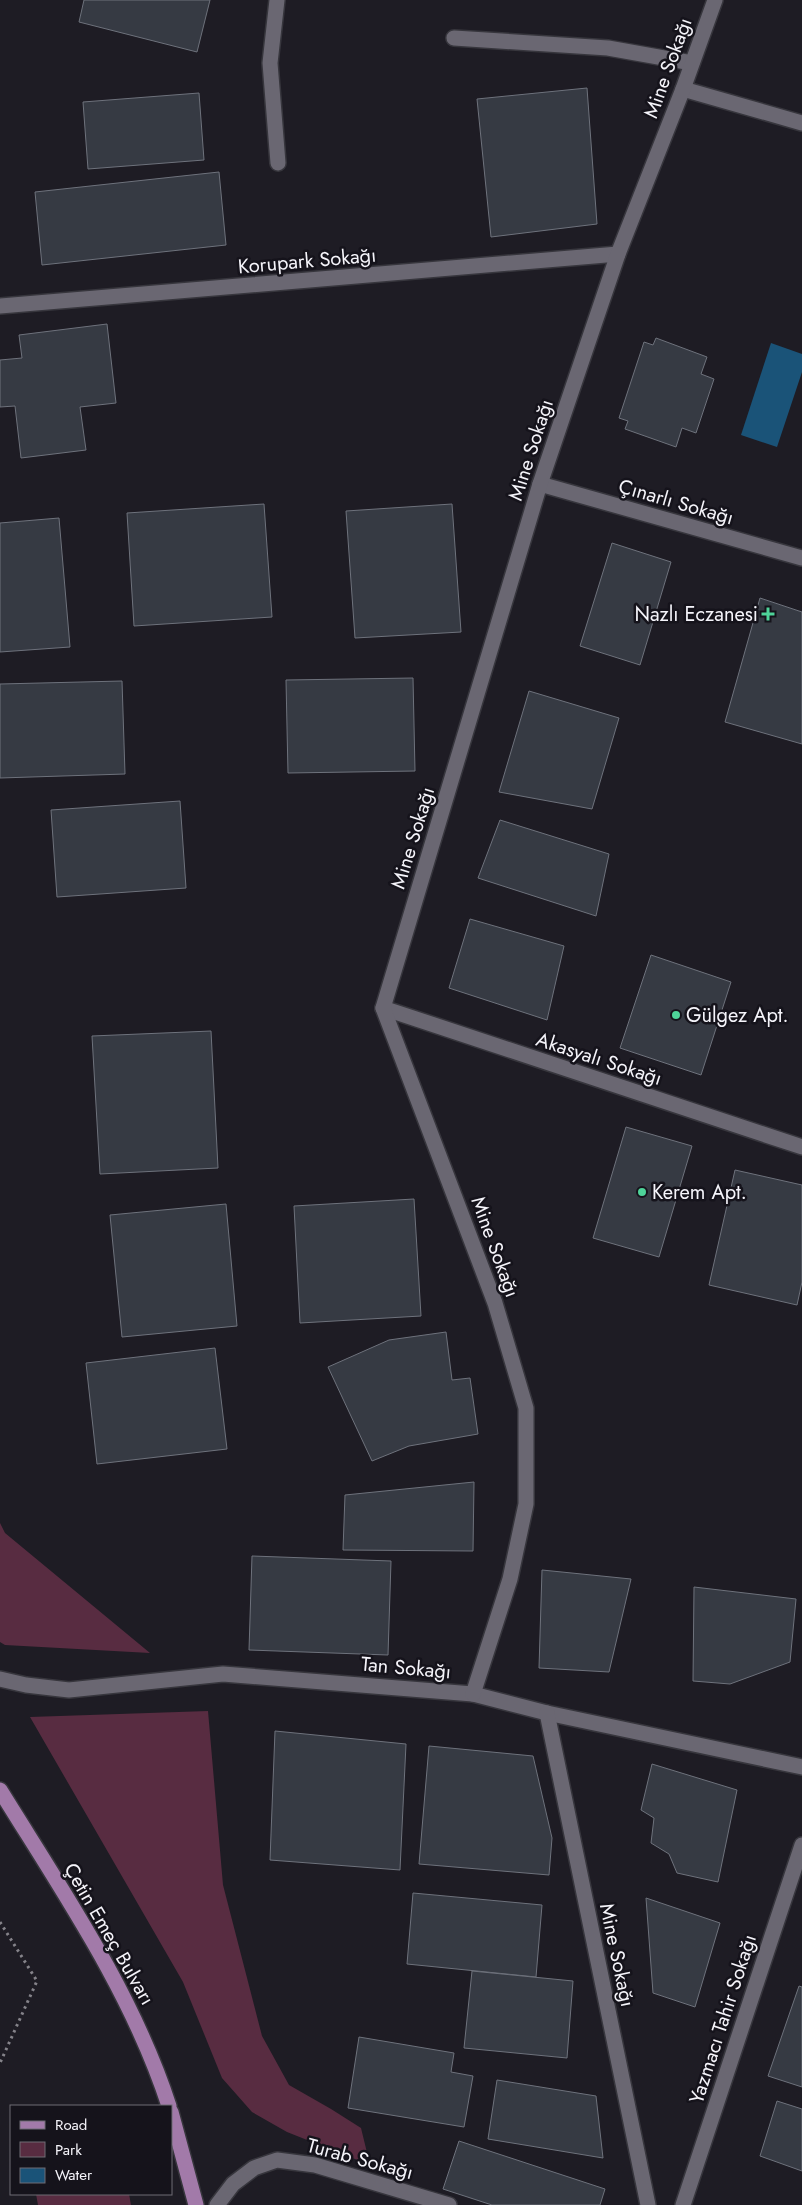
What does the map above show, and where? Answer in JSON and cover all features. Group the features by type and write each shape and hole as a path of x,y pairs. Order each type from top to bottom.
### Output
{"main road":[{"name":"Çetin Emeç Bulvarı","path":"0,1790 105,1961 135,2017 160,2076 169,2105"},
{"path":"172,2116 196,2205"}],"street":[{"path":"278,0 270,63 278,163"},
{"name":"Mine Sokağı","path":"474,1694 510,1580 526,1504 526,1408 495,1303 382,1008 540,484 618,254 683,89 715,0"},
{"path":"454,38 608,48 692,63"},
{"path":"683,89 802,123"},
{"name":"Korupark Sokağı","path":"0,306 618,254"},
{"name":"Çınarlı Sokağı","path":"540,484 802,558"},
{"name":"Akasyalı Sokağı","path":"382,1008 802,1147"},
{"name":"Tan Sokağı","path":"0,1679 26,1685 69,1690 223,1674 474,1694 547,1713 802,1767"},
{"name":"Mine Sokağı","path":"547,1713 648,2205"},
{"name":"Yazmacı Tahir Sokağı","path":"683,2205 802,1845"},
{"name":"Turab Sokağı","path":"216,2205 233,2184 254,2168 277,2160 315,2165 449,2205"}],"path":[{"path":"0,1922 37,1981 0,2062"}],"green space":[{"path":"0,1523 5,1533 150,1653 5,1645 0,1642"},
{"path":"208,1711 223,1885 262,2036 289,2085 361,2128 370,2165 287,2132 252,2112 222,2078 183,1982 30,1717"},
{"path":"36,2195 129,2195 131,2205 38,2205"}],"water":[{"path":"771,343 802,354 802,372 777,447 741,435"}],"building":[{"path":"84,0 210,0 197,52 79,22"},
{"path":"587,88 597,224 491,237 477,99"},
{"path":"199,93 204,160 88,169 83,102"},
{"path":"219,172 226,245 42,265 35,192"},
{"path":"107,324 116,403 80,407 86,450 21,458 15,406 0,407 0,360 22,358 19,335"},
{"path":"656,338 707,357 701,374 714,379 696,433 682,428 676,447 625,429 628,421 619,418 644,342 653,345"},
{"path":"264,504 272,617 134,626 127,513"},
{"path":"452,504 461,632 355,638 346,511"},
{"path":"59,518 70,647 0,652 0,523"},
{"path":"612,543 671,562 640,665 580,646"},
{"path":"760,598 802,612 802,744 725,722"},
{"path":"413,678 415,771 288,773 286,680"},
{"path":"122,681 125,774 0,778 0,684"},
{"path":"529,691 619,718 592,809 499,792"},
{"path":"180,801 186,888 57,897 51,810"},
{"path":"500,820 609,854 596,916 478,878"},
{"path":"470,919 564,946 547,1020 449,988"},
{"name":"Gülgez Apt.","path":"651,955 731,982 701,1075 620,1048"},
{"path":"211,1031 218,1168 100,1174 92,1036"},
{"name":"Kerem Apt.","path":"626,1127 692,1146 659,1257 593,1238"},
{"path":"735,1170 802,1185 802,1282 797,1305 709,1285"},
{"path":"414,1199 421,1316 300,1323 294,1206"},
{"path":"226,1204 237,1326 122,1337 110,1215"},
{"path":"446,1332 452,1380 470,1378 478,1434 409,1446 372,1461 328,1367 389,1340"},
{"path":"215,1348 227,1449 97,1464 86,1363"},
{"path":"474,1482 473,1551 343,1550 345,1495"},
{"path":"252,1556 391,1561 388,1655 249,1650"},
{"path":"542,1570 631,1579 609,1672 539,1668"},
{"path":"694,1587 796,1599 790,1662 730,1684 693,1681"},
{"path":"275,1731 406,1744 400,1870 270,1860"},
{"path":"429,1746 533,1756 552,1838 549,1875 419,1864"},
{"path":"652,1764 737,1790 718,1882 677,1873 669,1854 651,1843 654,1818 641,1810"},
{"path":"413,1893 542,1905 536,1977 407,1964"},
{"path":"646,1898 720,1923 695,2007 653,1993"},
{"path":"472,1971 573,1981 567,2058 464,2048"},
{"path":"799,1986 802,1987 802,2087 768,2076"},
{"path":"359,2037 454,2053 451,2072 473,2076 464,2127 348,2108"},
{"path":"497,2080 596,2096 603,2158 488,2139"},
{"path":"777,2101 802,2109 802,2171 760,2156"},
{"path":"459,2141 605,2189 600,2205 492,2205 443,2189"}],"place":[{"name":"Nazlı Eczanesi","path":"768,614"},
{"name":"Gülgez Apt.","path":"676,1015"},
{"name":"Kerem Apt.","path":"642,1192"}]}
